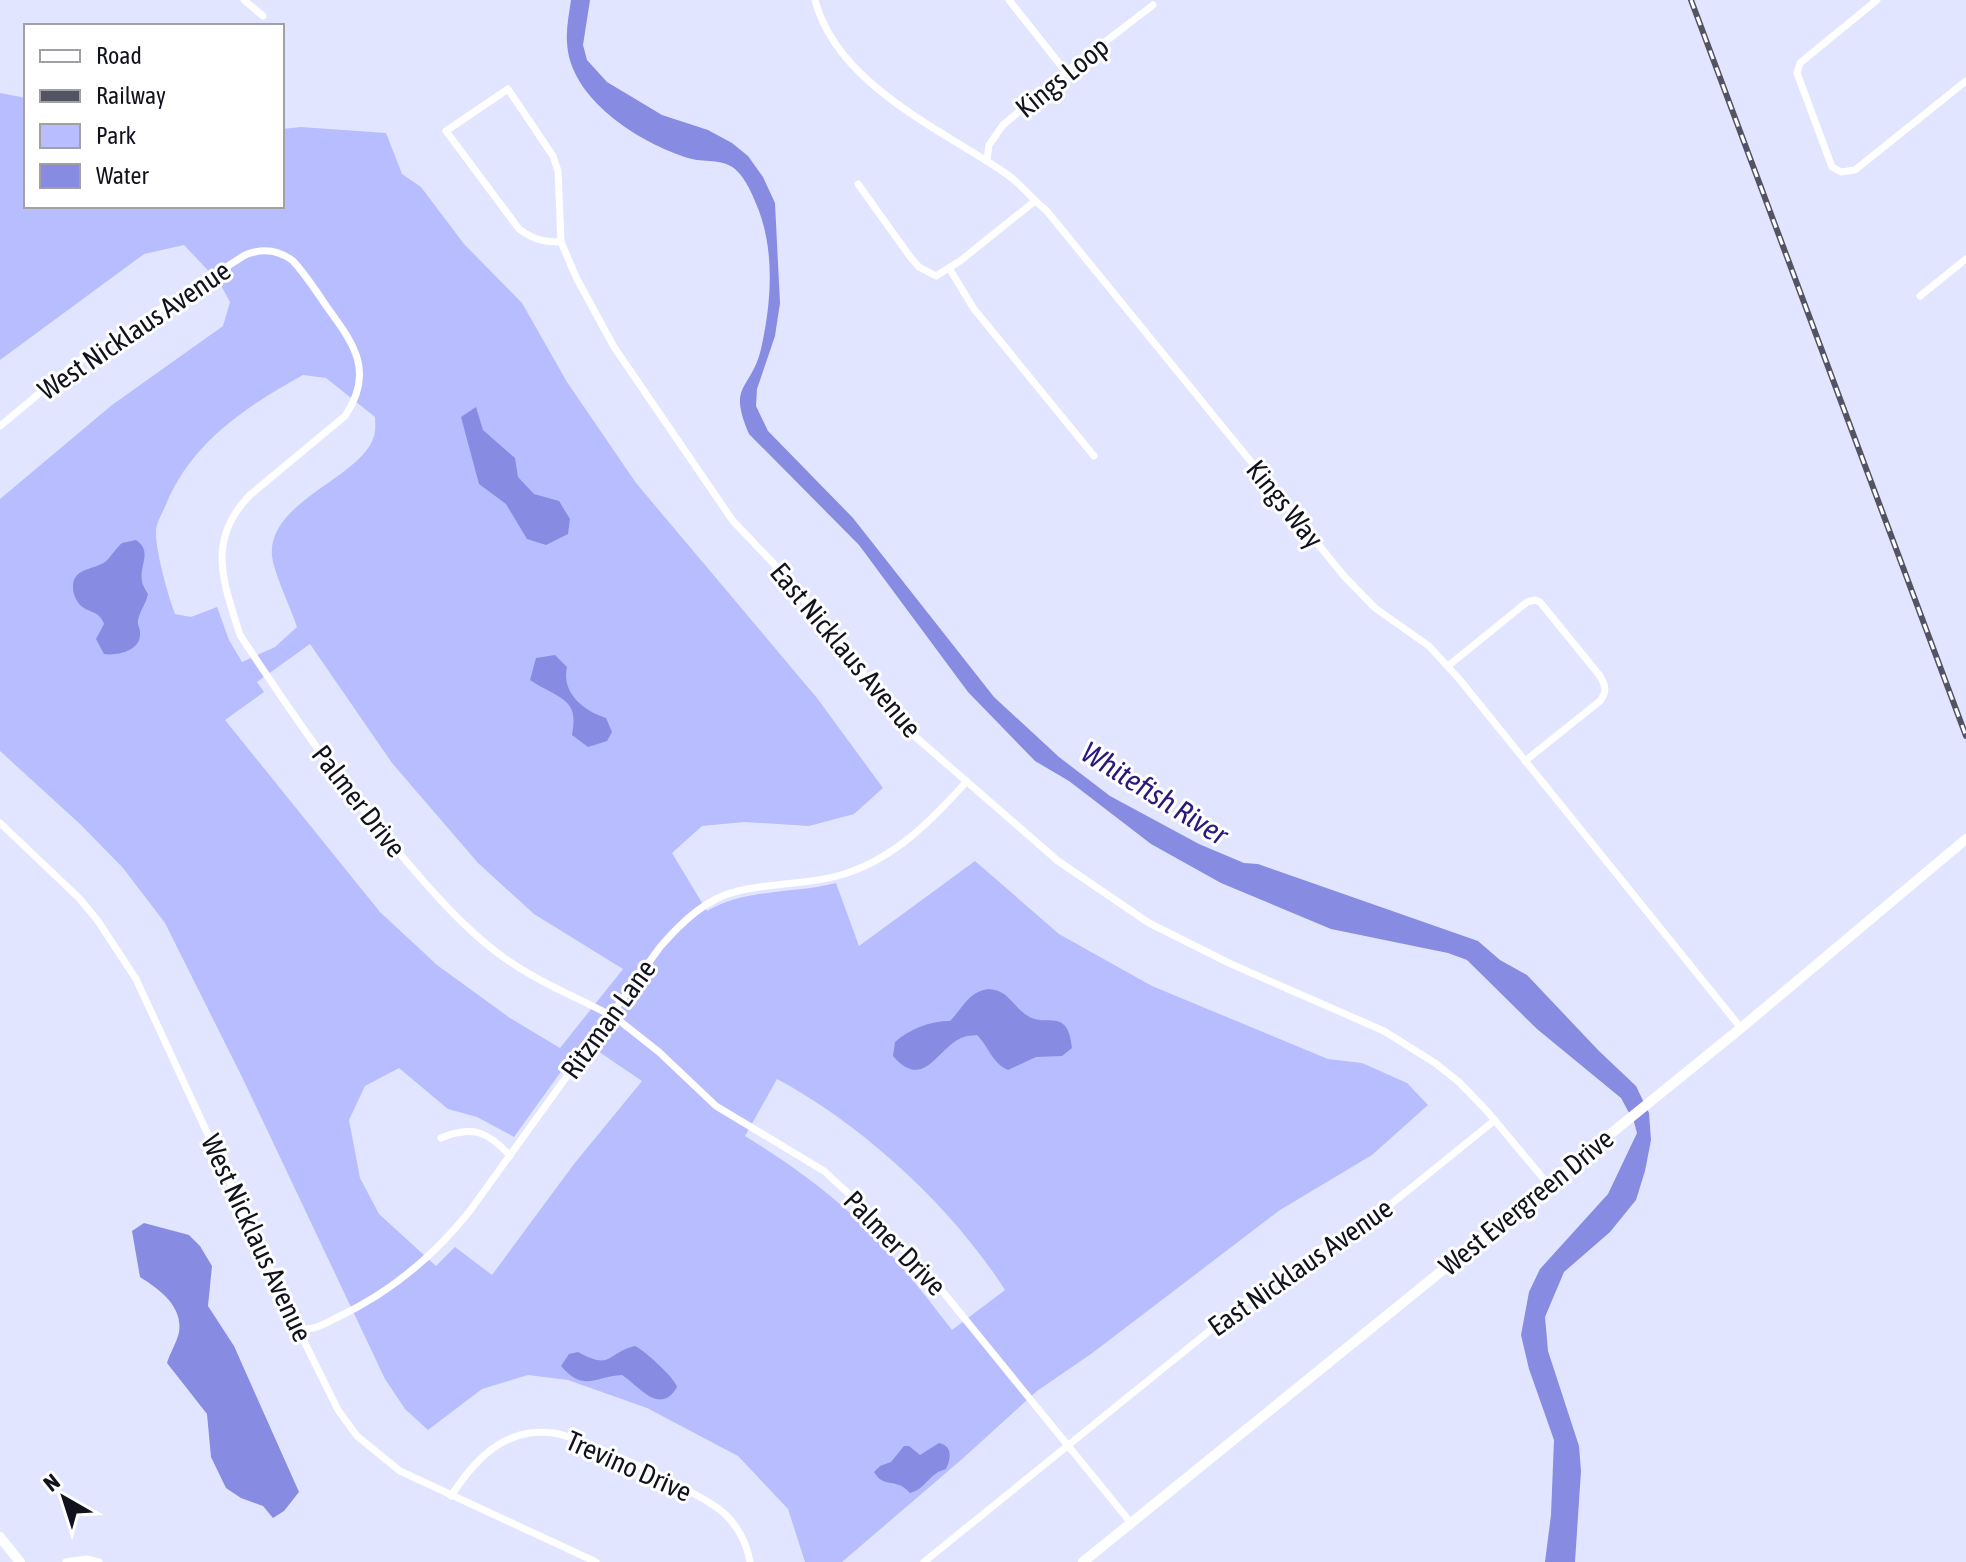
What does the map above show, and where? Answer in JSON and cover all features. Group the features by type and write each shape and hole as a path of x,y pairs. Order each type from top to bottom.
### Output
{"street":[{"path":"244,0 263,16"},
{"name":"Kings Way","path":"815,0 828,33 857,67 911,114 1019,183 1046,210 1344,576 1375,608 1421,639 1448,666 1741,1028"},
{"path":"1009,0 1066,72"},
{"path":"1877,0 1800,63 1797,73 1832,167 1841,172 1855,170 1966,81"},
{"name":"Kings Loop","path":"987,160 989,145 998,131 1066,72 1153,5"},
{"name":"East Nicklaus Avenue","path":"561,242 543,242 519,229 446,131 508,89 553,156 558,171 561,242 614,347 733,521 774,564 911,733 1047,852 1130,911 1203,951 1395,1037 1459,1082 1548,1184"},
{"path":"858,184 919,267 936,276 1035,201"},
{"name":"West Nicklaus Avenue","path":"0,426 77,362 145,318 245,255 256,251 275,251 288,256 298,266 351,340 359,361 359,385 350,409 339,422 236,510"},
{"path":"1920,296 1966,259"},
{"path":"949,268 974,309 1005,350 1094,456"},
{"name":"Palmer Drive","path":"236,510 224,531 220,552 240,635 344,786 419,877 481,939 523,971 611,1014 659,1052 716,1106 804,1158 860,1203 943,1292 1131,1523"},
{"path":"1448,666 1527,602 1535,600 1540,602 1600,676 1606,693 1600,701 1525,761"},
{"name":"Ritzman Lane","path":"297,1327 308,1329 379,1296 415,1269 455,1230 660,947 696,911 739,890 829,879 870,864 916,833 967,781"},
{"name":"West Nicklaus Avenue","path":"0,823 79,898 136,979 297,1327 338,1410 357,1436 400,1471 596,1562"},
{"name":"West Evergreen Drive","path":"1083,1562 1741,1028 1966,839"},
{"name":"East Nicklaus Avenue","path":"1067,1444 1276,1277 1385,1209 1495,1120"},
{"path":"441,1138 471,1129 483,1134 510,1156"},
{"name":"Trevino Drive","path":"451,1496 469,1469 495,1447 528,1433 553,1433 608,1454 710,1503 737,1528 750,1562"},
{"path":"924,1562 1067,1444"},
{"path":"0,1537 20,1562"},
{"path":"66,1562 87,1559 99,1562"}],"green space":[{"path":"0,93 24,98 24,208 284,208 284,129 301,127 386,133 402,174 421,187 464,244 522,303 567,382 636,483 817,698 883,788 854,814 809,826 744,822 702,826 672,853 707,911 738,898 836,883 859,946 975,861 1059,934 1152,986 1328,1059 1362,1063 1407,1083 1428,1105 1372,1155 1280,1210 1091,1354 1037,1391 842,1562 805,1562 788,1509 738,1456 647,1408 568,1380 528,1375 482,1389 428,1430 405,1409 385,1379 242,1077 165,923 123,868 0,751 0,499 112,405 223,326 230,302 219,282 184,245 144,254 0,360","holes":["303,375 326,378 375,417 374,436 366,451 299,505 284,520 274,537 272,556 276,572 297,627 275,647 242,662 229,640 217,607 191,617 175,614 160,560 156,530 178,480 207,443 242,413","310,644 392,763 478,863 534,914 623,969 560,1048 510,1018 437,965 380,912 225,720 264,692 257,682","583,1041 642,1081 574,1164 492,1275 455,1247 436,1266 379,1214 360,1178 349,1120 365,1086 399,1068 448,1109 477,1117 514,1137","777,1079 841,1120 903,1171 959,1228 1005,1290 952,1330 900,1264 856,1219 806,1177 745,1136"]}],"water":[{"path":"571,0 590,0 583,45 587,60 607,82 662,115 708,130 732,143 748,156 763,177 775,203 780,303 775,336 757,389 756,406 768,431 853,518 994,697 1059,757 1110,796 1199,844 1244,863 1258,864 1478,941 1500,960 1527,975 1636,1086 1649,1113 1651,1140 1636,1200 1610,1232 1564,1272 1545,1317 1548,1351 1579,1446 1581,1471 1575,1562 1545,1562 1551,1515 1554,1440 1529,1369 1521,1335 1529,1292 1540,1269 1608,1194 1637,1133 1621,1098 1537,1029 1467,960 1448,953 1331,929 1221,883 1151,844 1069,781 1035,761 968,692 859,545 749,434 740,396 761,349 770,280 764,227 757,205 735,169 724,163 688,158 649,142 610,116 594,100 571,63 567,37"},
{"path":"476,407 483,430 515,458 518,477 534,494 559,501 570,519 568,534 546,545 527,539 506,504 479,484 461,417"},
{"path":"136,540 144,549 142,581 148,594 138,620 140,638 128,651 104,654 96,639 104,624 100,616 79,603 74,592 74,581 80,573 105,562 122,543"},
{"path":"555,655 567,667 567,685 576,700 606,718 612,732 607,741 588,747 572,735 574,723 570,706 530,680 536,658"},
{"path":"988,989 1006,995 1028,1016 1061,1023 1070,1035 1072,1048 1062,1056 1036,1057 1008,1070 994,1059 977,1035 955,1042 923,1068 914,1070 904,1066 893,1056 895,1042 901,1037 927,1024 950,1021 971,997"},
{"path":"144,1223 189,1235 212,1266 208,1306 234,1346 299,1492 284,1511 273,1518 263,1506 241,1498 226,1488 211,1457 207,1414 167,1363 178,1336 179,1323 168,1299 140,1277 132,1231"},
{"path":"635,1346 675,1383 677,1387 670,1396 656,1399 649,1396 622,1375 584,1381 561,1366 569,1354 578,1352 604,1360"},
{"path":"939,1443 947,1447 950,1453 946,1469 915,1491 910,1493 900,1485 882,1480 874,1472 891,1462 904,1446 909,1446 920,1455"}],"railway":[{"path":"1691,0 1966,736"}],"water label":[{"name":"Whitefish River","path":"1155,793"}]}
